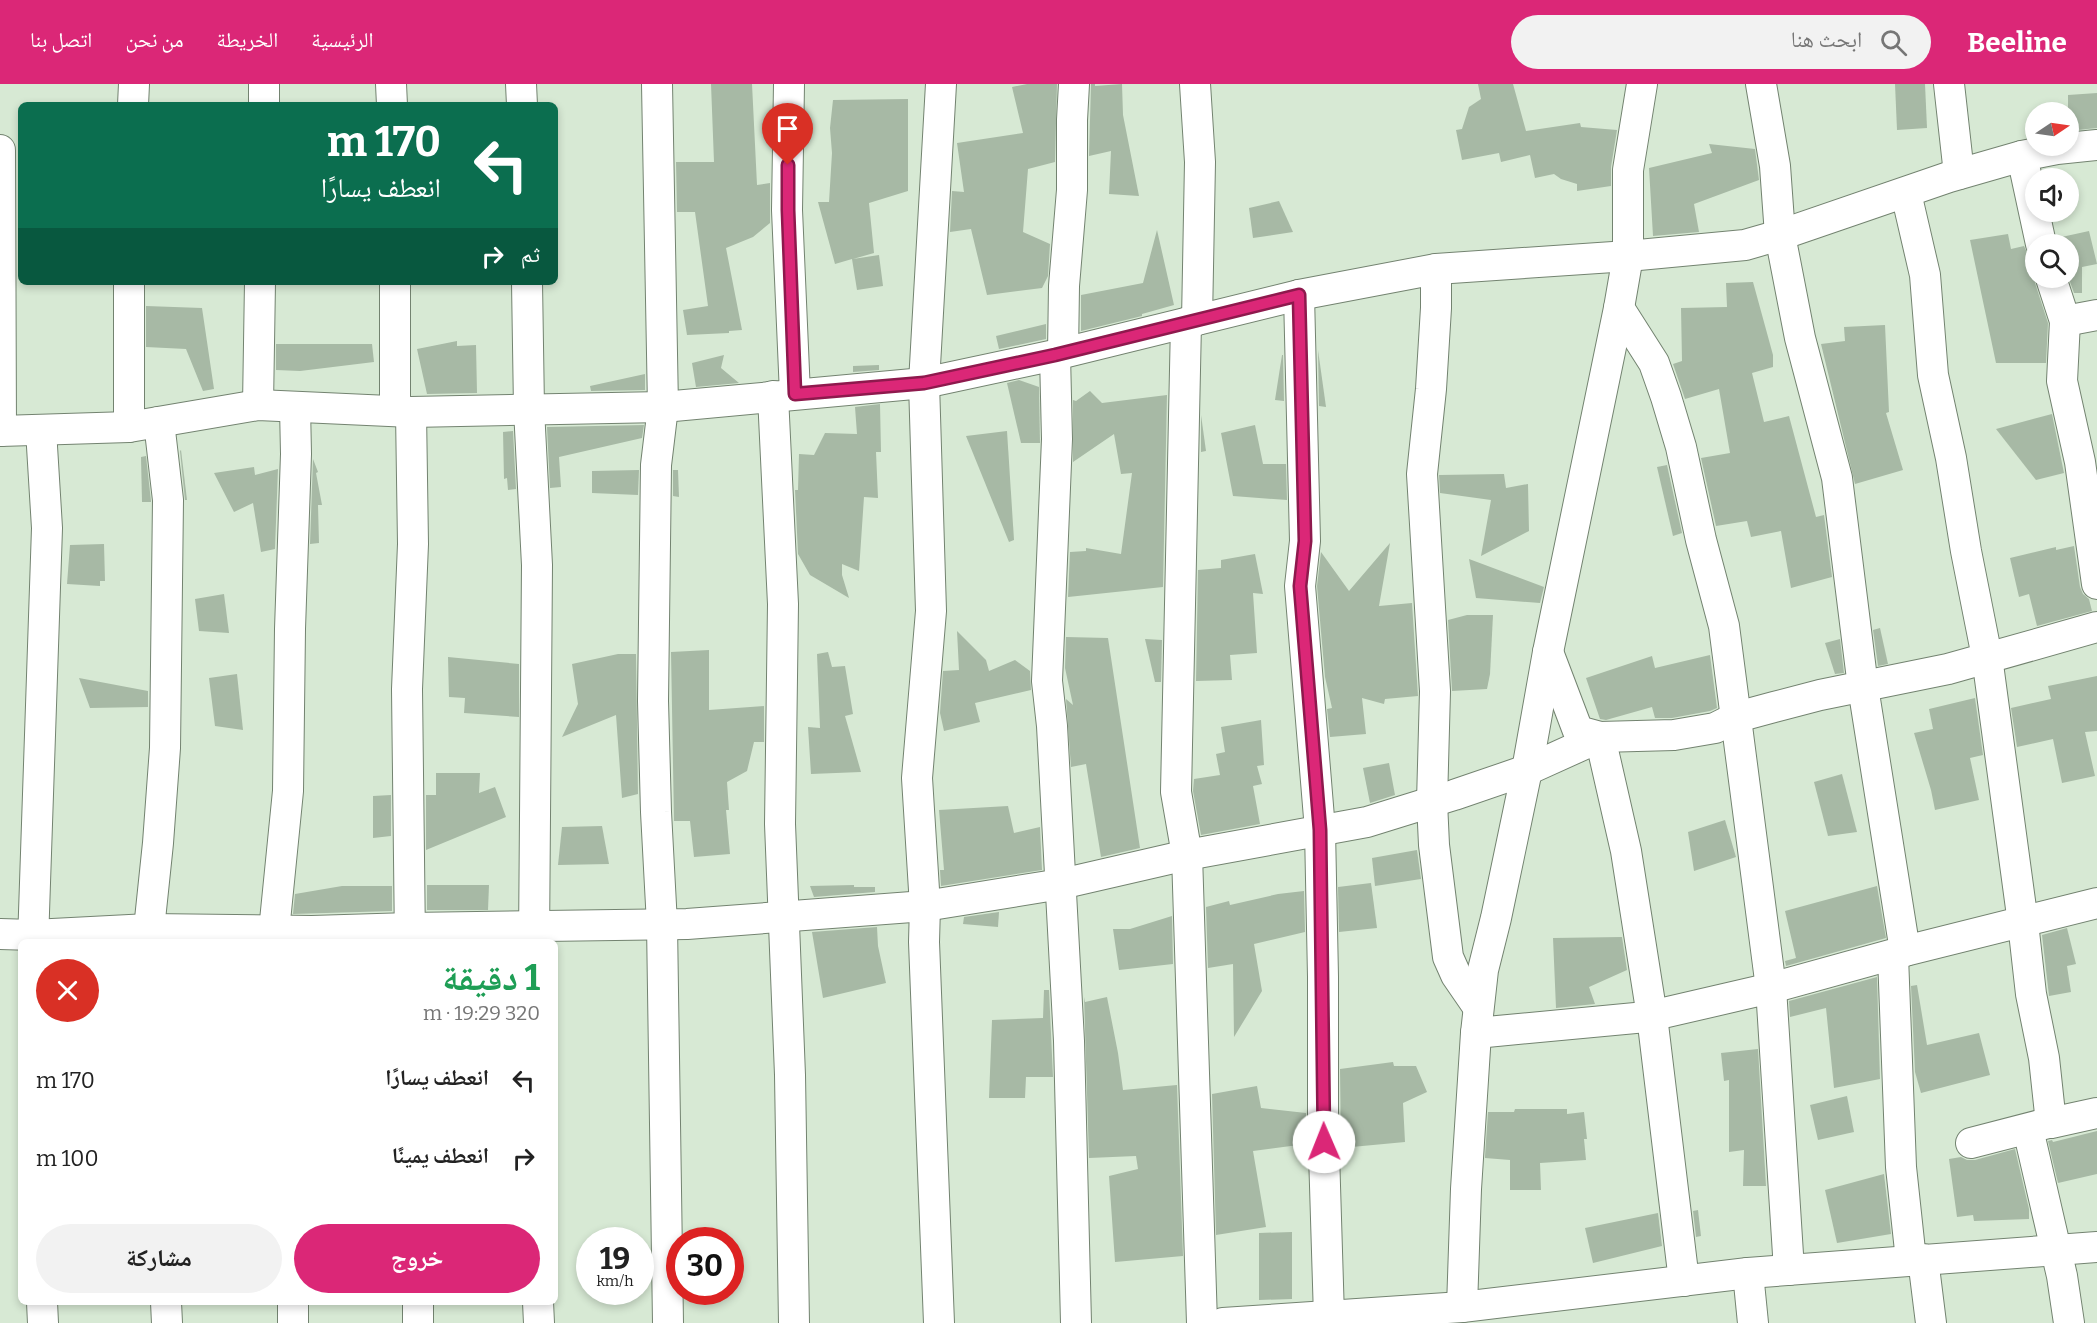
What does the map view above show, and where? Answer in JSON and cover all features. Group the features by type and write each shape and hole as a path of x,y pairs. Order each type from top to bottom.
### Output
{"street":[{"path":"133,102 134,84"},
{"path":"264,84 264,102"},
{"path":"391,84 392,102"},
{"path":"521,84 522,102"},
{"path":"657,84 663,407 656,465 653,700 662,924 668,1323"},
{"path":"789,84 780,824 790,1075 794,1323"},
{"path":"939,1323 924,942 925,906 917,778 931,611 924,383 940,84"},
{"path":"1074,84 1072,190 1059,354 1047,681 1052,726 1069,1041 1076,1323"},
{"path":"1195,84 1200,162 1192,321 1176,792 1187,855 1202,1323"},
{"path":"1462,1307 1466,1189 1477,1020 1483,970 1527,770 1548,652 1628,256 1628,170 1642,84"},
{"path":"1761,84 1775,166 1780,235 1800,338 1837,478 1899,953 1901,1167 1917,1260 1931,1323"},
{"path":"1950,84 1959,174"},
{"path":"0,150 11,200 1,431 129,427 258,405 403,412 663,407 924,383 1059,354 1299,295 1436,269 1628,256 1745,244 1780,235 1959,174 2022,156 2057,149 2097,145"},
{"path":"2022,156 2039,234"},
{"path":"1906,193 1925,275 1933,375 1951,458 1987,657 2031,994 2044,1058 2039,1126 2056,1250 2069,1323"},
{"path":"1436,269 1431,389 1422,474 1436,691 1432,802 1434,845 1448,957 1477,1020"},
{"path":"129,285 129,427"},
{"path":"258,405 260,285"},
{"path":"395,285 413,544 407,689 410,935"},
{"path":"527,285 529,409 537,565 534,934"},
{"path":"2054,288 2065,321 2062,381 2080,462 2097,584"},
{"path":"1299,295 1305,541 1300,586 1320,830 1323,1120 1329,1317"},
{"path":"1618,308 1654,363 1681,447 1701,540 1724,626 1771,988 1789,1270"},
{"path":"2065,321 2097,315"},
{"path":"275,936 288,792 290,629 296,466 295,407"},
{"path":"158,934 158,843 165,748 168,500 159,422"},
{"path":"33,938 47,528 41,430"},
{"path":"1548,652 1578,731 1600,736 1674,735 1715,728 1737,717 1820,695 1948,669 2097,627"},
{"path":"0,934 33,938 158,934 275,936 534,934 925,906 1061,884 1187,855 1367,822 1527,770 1600,736"},
{"path":"1600,736 1626,851 1652,1016 1684,1281"},
{"path":"1477,1020 1652,1016 1771,988 2097,903"},
{"path":"1971,1143 2097,1113"},
{"path":"1223,1323 1329,1317 1428,1316 1462,1307 1748,1273 2097,1247"},
{"path":"1748,1273 1753,1323"},
{"path":"42,1305 43,1323"},
{"path":"166,1305 166,1323"},
{"path":"293,1305 293,1323"},
{"path":"418,1305 418,1323"},
{"path":"538,1305 538,1323"}],"building":[{"path":"711,84 752,84 757,185 770,183 770,223 753,237 726,248 742,330 729,331 729,333 687,335 683,310 708,306 695,212 677,212 676,162 714,162"},
{"path":"1027,84 1057,84 1055,162 1028,169 1023,232 1050,244 1048,276 1042,288 987,295 971,229 950,232 952,191 964,192 957,143 1023,133 1012,87"},
{"path":"1091,84 1095,86 1122,84 1123,115 1139,196 1109,194 1111,151 1089,156"},
{"path":"1478,84 1513,84 1526,131 1580,123 1581,127 1617,130 1611,167 1611,186 1577,191 1577,184 1554,174 1535,178 1530,155 1501,162 1499,153 1462,160 1456,130 1462,129 1469,107 1481,99"},
{"path":"1895,84 1925,84 1927,128 1897,130"},
{"path":"2097,93 2097,128 2079,130 2079,102 2068,102 2068,95"},
{"path":"908,99 908,191 869,203 874,253 853,259 879,255 883,286 857,290 852,259 835,264 818,202 829,202 832,153 830,128 833,100"},
{"path":"1709,144 1755,149 1759,180 1694,204 1699,232 1653,236 1649,168 1712,153"},
{"path":"1279,201 1293,232 1253,238 1249,208"},
{"path":"1157,230 1174,305 1142,314 1142,316 1081,331 1081,295 1143,283"},
{"path":"2089,231 2097,264 2082,267 2082,293 2074,293 2072,288 2079,288 2079,234 2075,234"},
{"path":"2008,234 2011,249 2024,246 2025,288 2037,288 2048,323 2046,363 1996,363 1970,240"},
{"path":"1753,282 1773,355 1773,367 1752,373 1764,422 1789,416 1816,517 1824,515 1832,577 1791,588 1781,531 1751,537 1747,521 1716,526 1701,458 1730,453 1719,389 1685,399 1673,364 1682,361 1681,308 1727,307 1726,283"},
{"path":"146,306 202,308 214,389 203,391 186,349 146,347"},
{"path":"1046,324 1046,339 999,349 996,336"},
{"path":"1885,325 1889,412 1886,413 1903,470 1855,484 1821,344 1845,341 1844,327"},
{"path":"457,341 457,346 476,345 477,393 427,394 417,349"},
{"path":"276,344 372,344 374,362 300,371 276,370"},
{"path":"1318,350 1326,407 1319,406"},
{"path":"724,355 721,368 739,383 696,387 692,363"},
{"path":"1283,355 1284,401 1275,400"},
{"path":"879,365 879,370 853,372 853,366"},
{"path":"645,374 645,390 591,391 590,386"},
{"path":"1019,380 1039,387 1040,443 1021,443 1007,383"},
{"path":"1090,391 1102,403 1167,395 1163,587 1068,597 1070,552 1086,551 1086,548 1121,554 1132,473 1121,474 1114,434 1073,462 1073,400 1076,401"},
{"path":"880,404 881,452 876,452 878,498 864,497 859,571 842,564 842,575 849,598 810,575 798,554 795,490 798,490 799,454 814,455 825,433 857,434 855,407"},
{"path":"2052,414 2064,473 2036,480 1996,429"},
{"path":"1201,415 1206,451 1201,452"},
{"path":"644,425 642,438 559,457 561,487 550,488 547,427"},
{"path":"1255,425 1263,464 1286,464 1287,500 1233,496 1221,433"},
{"path":"513,431 516,489 508,490 507,478 504,479 503,432"},
{"path":"1007,431 1014,540 1009,542 966,436"},
{"path":"181,450 187,500 185,500"},
{"path":"146,456 151,502 142,502 141,457"},
{"path":"313,459 318,472 316,473 322,505 318,505 319,543 310,544"},
{"path":"1667,465 1682,533 1673,536 1657,467"},
{"path":"254,467 255,475 278,469 275,549 261,552 253,503 234,512 214,473"},
{"path":"639,470 638,495 592,493 592,471"},
{"path":"673,470 678,470 679,497 673,496"},
{"path":"1504,474 1506,488 1528,484 1529,531 1481,556 1491,500 1440,493 1439,475"},
{"path":"1390,543 1379,606 1412,603 1418,696 1385,699 1384,704 1362,698 1366,734 1330,737 1327,709 1332,708 1325,677 1317,586 1321,552 1349,591"},
{"path":"104,544 105,581 100,581 100,586 67,584 70,545"},
{"path":"2074,546 2080,587 2089,599 2092,611 2037,626 2029,594 2019,597 2010,558 2056,547 2056,550"},
{"path":"1255,554 1263,594 1253,593 1257,653 1230,655 1232,680 1196,681 1198,570 1221,568 1221,560"},
{"path":"1469,559 1544,587 1540,603 1476,598"},
{"path":"224,594 229,633 199,631 195,599"},
{"path":"1467,615 1493,615 1490,674 1487,689 1452,691 1448,620"},
{"path":"1880,628 1888,664 1878,666 1873,630"},
{"path":"957,631 986,660 989,671 1015,660 1030,671 1031,690 975,703 980,722 944,731 940,713 943,671 959,670"},
{"path":"1066,637 1108,638 1140,848 1101,857 1086,764 1071,767 1066,699 1073,705 1065,668"},
{"path":"1145,639 1162,640 1161,682 1155,682"},
{"path":"1840,639 1844,673 1835,674 1825,643"},
{"path":"709,650 709,710 764,706 764,742 754,742 747,771 727,782 729,810 726,810 730,854 694,857 690,821 674,821 671,652"},
{"path":"828,652 832,667 845,666 853,714 845,716 861,772 811,774 808,727 820,728 817,654"},
{"path":"618,654 636,654 638,794 622,798 616,715 562,737 578,704 572,664"},
{"path":"1710,655 1717,708 1672,718 1655,718 1652,707 1606,720 1600,719 1586,678 1652,656 1655,668"},
{"path":"448,657 519,664 519,717 464,713 465,698 449,697"},
{"path":"237,674 243,730 215,726 209,678"},
{"path":"2097,676 2097,731 2085,732 2095,776 2062,783 2053,739 2017,747 2011,708 2051,699 2048,686"},
{"path":"79,678 148,691 148,707 90,708"},
{"path":"1975,698 1983,755 1970,758 1979,800 1935,810 1914,733 1933,729 1929,709"},
{"path":"1261,720 1264,765 1257,766 1262,784 1253,786 1260,824 1201,835 1193,791 1194,779 1220,775 1216,754 1225,752 1221,727"},
{"path":"1389,763 1395,795 1370,803 1363,768"},
{"path":"436,773 480,773 479,793 495,787 506,817 426,850 426,795 436,795"},
{"path":"1842,774 1857,832 1828,836 1814,782"},
{"path":"391,795 391,836 373,838 373,796"},
{"path":"1008,806 1014,833 1040,827 1042,870 941,886 940,870 944,870 939,810"},
{"path":"1725,820 1736,857 1694,871 1688,832"},
{"path":"602,826 609,864 558,865 562,827"},
{"path":"1417,850 1421,879 1375,886 1372,858"},
{"path":"1371,883 1377,928 1339,932 1338,887"},
{"path":"427,885 489,885 488,910 427,910"},
{"path":"854,885 854,887 875,887 875,892 814,897 810,886"},
{"path":"342,886 392,886 392,911 293,914 295,894"},
{"path":"1877,886 1886,938 1786,966 1785,961 1796,958 1785,911"},
{"path":"1304,891 1305,932 1254,944 1262,991 1234,1037 1233,964 1208,968 1206,907 1229,901 1230,905 1278,894"},
{"path":"999,912 998,927 963,924 964,917"},
{"path":"1172,916 1173,964 1119,970 1113,929 1130,929"},
{"path":"877,927 878,946 886,983 823,998 812,932"},
{"path":"2067,928 2076,964 2067,966 2071,992 2049,996 2042,935"},
{"path":"1622,937 1627,970 1589,987 1595,1004 1556,1008 1553,938"},
{"path":"1877,977 1880,1079 1834,1088 1826,1008 1790,1017 1789,1001"},
{"path":"1917,985 1927,1045 1979,1033 1990,1075 1921,1093 1915,1072 1911,986"},
{"path":"1044,990 1049,990 1053,1077 1026,1077 1025,1098 989,1098 992,1020 1043,1018"},
{"path":"1084,997 1085,1002 1107,997 1123,1090 1177,1085 1183,1256 1115,1262 1109,1176 1138,1169 1136,1156 1089,1158"},
{"path":"1758,1049 1766,1186 1743,1186 1744,1150 1729,1152 1729,1080 1724,1081 1721,1053"},
{"path":"1393,1062 1394,1066 1416,1066 1427,1092 1403,1103 1405,1142 1341,1148 1340,1069"},
{"path":"1257,1086 1261,1108 1306,1113 1306,1144 1253,1151 1266,1227 1216,1235 1212,1094"},
{"path":"1847,1096 1854,1132 1818,1140 1810,1105"},
{"path":"1515,1109 1567,1109 1567,1114 1584,1112 1587,1139 1584,1139 1586,1160 1540,1163 1541,1190 1510,1190 1510,1160 1485,1158 1485,1156 1488,1112 1514,1112"},
{"path":"2097,1131 2097,1174 2058,1183 2048,1141 2053,1142"},
{"path":"2015,1149 2029,1209 2029,1219 1974,1221 1973,1215 1957,1217 1949,1159 1961,1157 1975,1160"},
{"path":"1884,1174 1891,1234 1837,1243 1825,1190"},
{"path":"1698,1210 1701,1236 1696,1237 1693,1211"},
{"path":"1658,1213 1662,1246 1593,1263 1585,1228"},
{"path":"1292,1232 1292,1299 1259,1300 1259,1233"}],"route":[{"path":"788,165 795,394 924,383 1055,355 1299,295 1305,541 1300,586 1320,830 1324,1142"}]}
